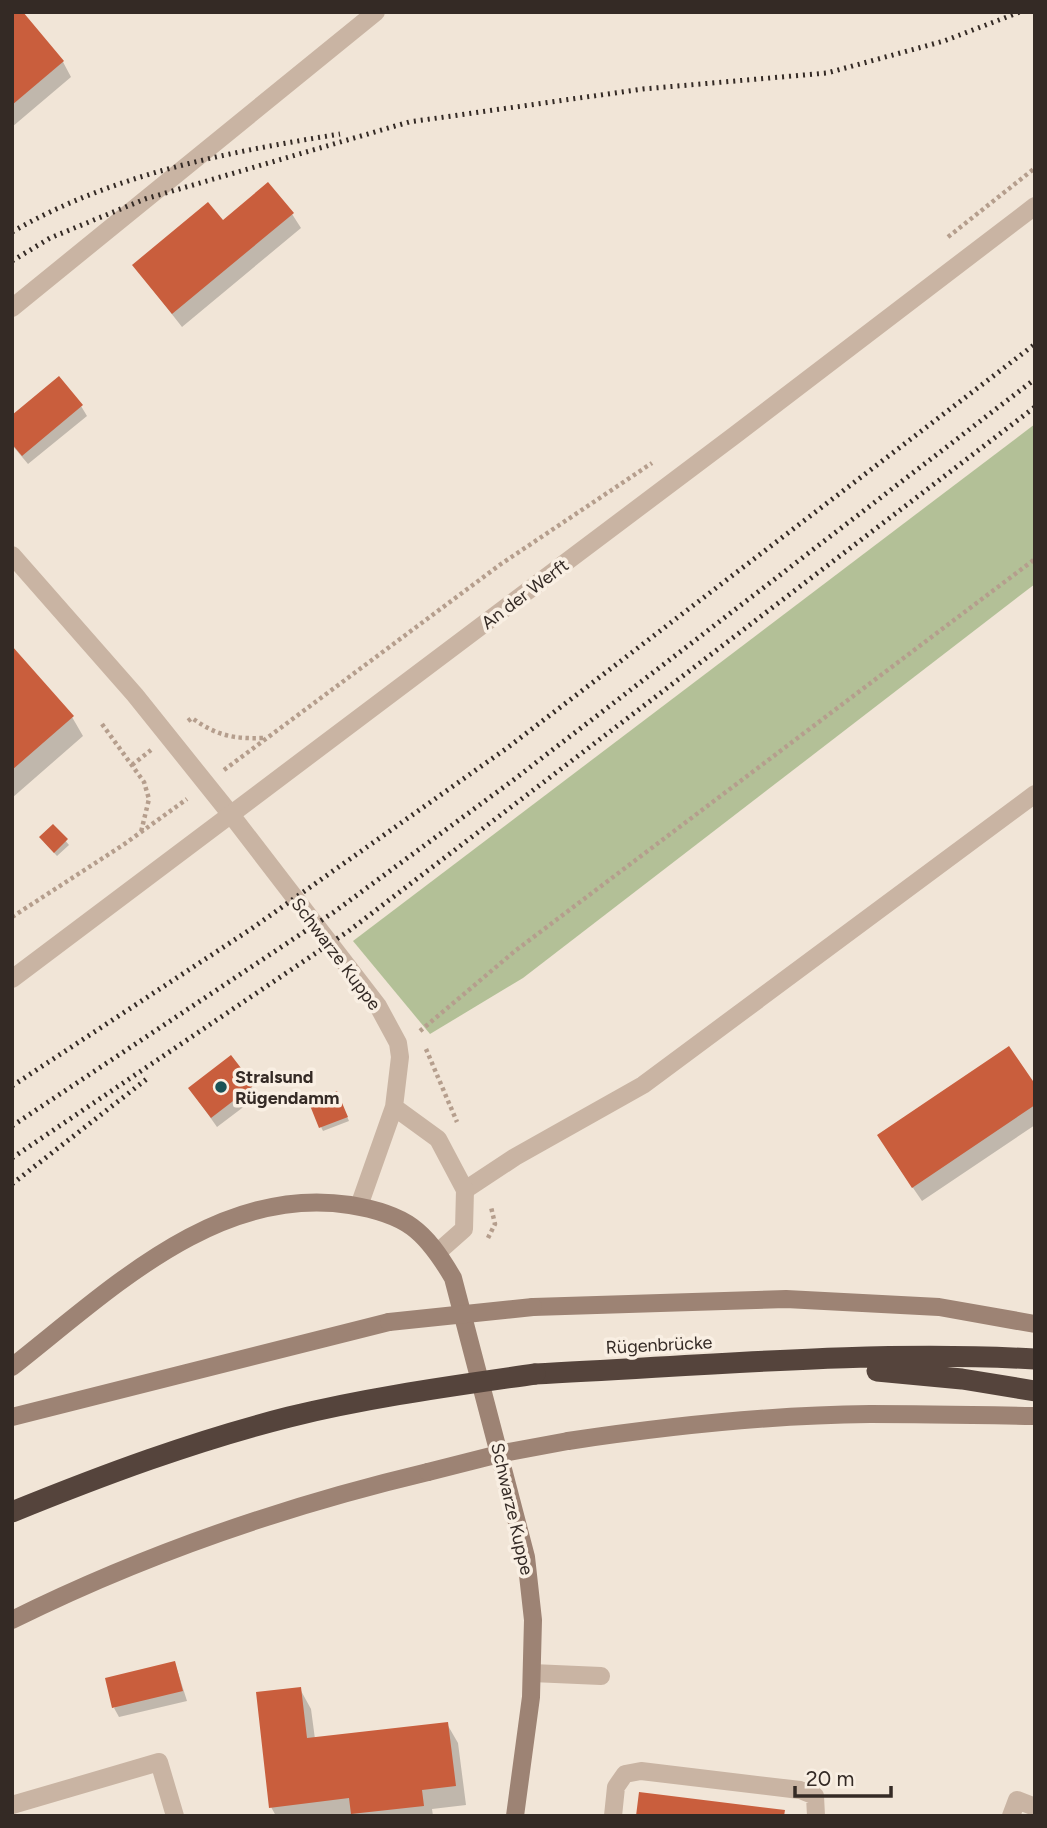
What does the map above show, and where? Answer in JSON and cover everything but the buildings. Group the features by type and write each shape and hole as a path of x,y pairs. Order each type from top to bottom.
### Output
{"highway":[{"path":"785,1362 986,1357 1035,1359"},
{"path":"785,1362 962,1379 1035,1391"},
{"name":"Rügenbrücke","path":"12,1512 127,1466 289,1417 411,1393 535,1374 785,1362"}],"main road":[{"name":"Schwarze Kuppe","path":"12,1367 134,1271 185,1239 277,1204 318,1200 359,1206 390,1214 420,1230 438,1252 453,1278 526,1557 533,1620 531,1697 514,1816"},
{"path":"12,1417 389,1322 533,1307 786,1298 939,1307 1035,1324"},
{"path":"12,1620 97,1580 276,1513 503,1453 646,1430 787,1418 868,1414 1035,1416"}],"street":[{"path":"12,308 376,12"},
{"name":"An der Werft","path":"12,979 232,816 1035,205"},
{"name":"Schwarze Kuppe","path":"12,555 135,695 232,816 377,1006 406,1039"},
{"path":"465,1190 515,1157 643,1085 1035,794"},
{"path":"359,1206 394,1107 400,1056 406,1039"},
{"path":"394,1107 438,1139 465,1190 464,1229 438,1252"},
{"path":"532,1672 601,1676"},
{"path":"12,1805 159,1762 175,1816"},
{"path":"613,1816 616,1787 625,1774 640,1771 800,1790 815,1796 816,1816"},
{"path":"1011,1816 1017,1800 1035,1807"}],"path":[{"path":"939,245 1035,168"},
{"path":"12,917 140,833 501,564 657,460"},
{"path":"460,1130 424,1046 406,1039 515,951 1035,559"},
{"path":"102,724 145,782 149,799 140,833"}],"green space":[{"path":"1035,424 1035,584 523,978 430,1034 353,941"}],"railway":[{"path":"12,261 50,238 145,199 409,122 643,89 827,73 944,41 1020,12"},
{"path":"12,232 50,212 130,180 213,158 340,134"},
{"path":"12,1086 251,929 507,748 1035,344"},
{"path":"12,1126 334,912 512,781 1035,379"},
{"path":"12,1158 350,930 1035,407"},
{"path":"12,1184 148,1078"}],"place":[{"name":"Stralsund Rügendamm","path":"221,1087"}]}
